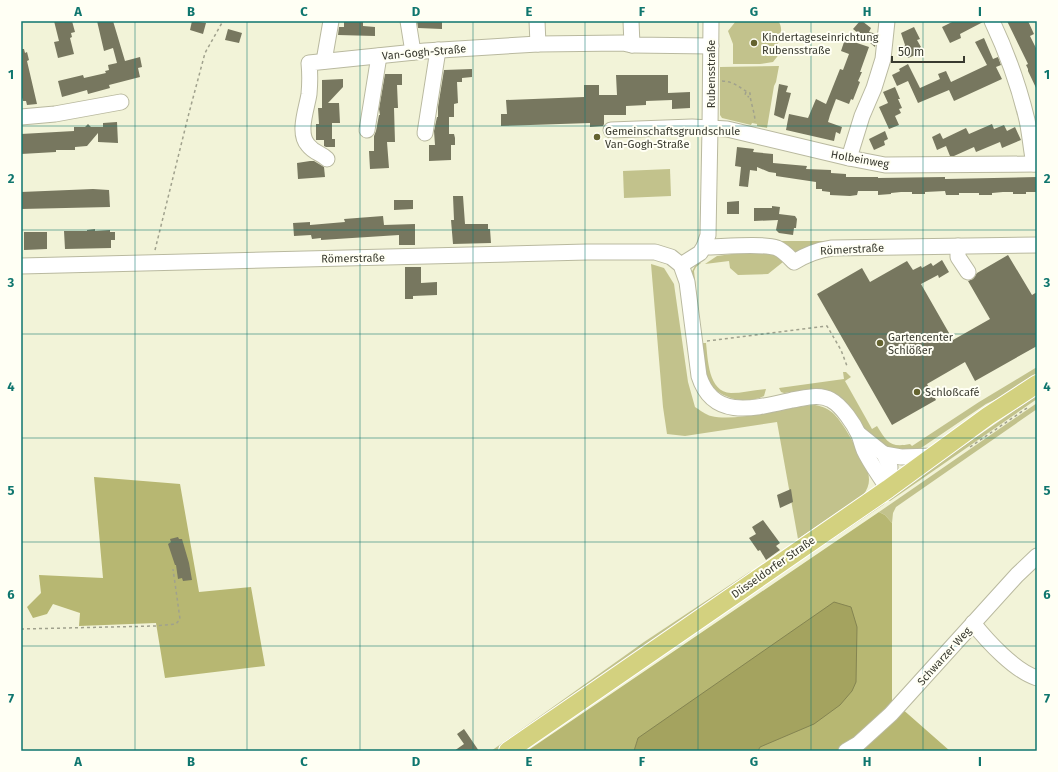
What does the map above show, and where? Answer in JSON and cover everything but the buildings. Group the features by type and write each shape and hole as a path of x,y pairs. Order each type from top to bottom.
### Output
{"main road":[{"name":"Düsseldorfer Straße","path":"508,751 801,547 888,489 988,416 1037,384"}],"street":[{"path":"324,61 331,21"},
{"path":"408,21 413,52"},
{"path":"536,21 538,44"},
{"path":"631,21 632,45"},
{"name":"Rubensstraße","path":"704,247 708,235 711,21"},
{"path":"849,158 862,116 874,88 883,59 888,21"},
{"path":"992,21 1003,44 1015,77 1027,121 1035,164"},
{"name":"Van-Gogh-Straße","path":"327,159 323,154 316,153 306,144 304,136 303,119 310,78 309,63 413,52 538,44 622,43 632,45 711,46"},
{"path":"425,133 438,50"},
{"path":"367,130 379,56"},
{"path":"21,117 55,114 121,102"},
{"name":"Holbeinweg","path":"611,130 692,127 727,129 884,165 1035,164"},
{"name":"Römerstraße","path":"704,247 760,246 776,248 784,252 794,262 817,251 832,248 1037,245"},
{"path":"958,246 958,257 968,272"},
{"path":"704,247 700,253 681,265 688,282 699,376 702,386 714,400 730,408 741,409 819,396 831,400 842,409 858,434 864,450 888,489"},
{"name":"Römerstraße","path":"21,266 587,252 655,252 671,257 681,265"},
{"path":"858,434 884,454 901,457 933,456"},
{"path":"884,454 890,467 888,489"},
{"name":"Schwarzer Weg","path":"846,751 858,744 891,714 1037,556"},
{"path":"973,624 997,650 1027,675 1037,678"}],"path":[{"path":"152,263 205,53 222,21"},
{"path":"710,81 728,81 739,85 746,92 746,96 750,97 755,116 752,135"},
{"path":"704,342 827,326 841,350 847,366"},
{"path":"21,629 155,626 176,624 180,619 173,569"}],"green space":[{"name":"Kindertageseinrichtung Rubensstraße","path":"736,21 778,21 781,27 777,46 780,53 773,62 760,64 733,64 733,44 728,31"},
{"path":"779,66 767,128 757,126 757,124 752,123 751,125 722,118 720,115 720,67"},
{"path":"670,169 671,196 624,198 623,171"},
{"path":"778,241 841,241 796,254"},
{"path":"739,253 776,253 784,260 768,274 738,275 730,268 729,261 705,264 717,256"},
{"path":"700,262 701,263 694,271 702,343 706,343 709,366 714,381 723,391 731,393 766,389 764,396 753,400 730,398 715,389 704,373 691,273 695,266"},
{"path":"651,264 664,268 674,284 688,382 695,407 705,414 720,417 740,417 809,405 818,405 828,409 842,424 867,468 869,481 863,495 798,539 777,422 685,436 667,434 663,407"},
{"path":"1037,367 1037,374 1013,391 986,404 921,448 912,451 892,451 869,434 845,404 819,389 784,393 781,392 779,388 844,379 843,372 846,372 851,377 845,381 872,429 877,426 887,440 893,444 910,444 912,446 979,402"},
{"path":"1037,395 1037,399 890,501 885,500"},
{"path":"1037,403 1037,409 896,507 893,513 892,523 885,515 879,512"},
{"path":"884,501 885,503 883,505 698,630"},
{"path":"751,571 749,575 497,751 491,751 644,642"}],"shaded area":[{"path":"94,477 180,484 199,592 251,587 265,666 165,678 156,623 79,626 80,613 53,604 47,614 33,618 27,607 41,593 39,575 103,578"},
{"path":"879,512 885,515 892,523 892,700 950,751 758,751 760,747 638,738 634,751 527,751"},
{"path":"834,602 851,607 857,627 856,682 852,691 840,705 814,724 760,747 758,751 634,751 638,738"}],"place":[{"name":"Kindertageseinrichtung Rubensstraße","path":"754,43"},
{"name":"Gemeinschaftsgrundschule Van-Gogh-Straße","path":"597,137"},
{"name":"Gartencenter Schlößer","path":"880,343"},
{"name":"Schloßcafé","path":"917,392"}]}
